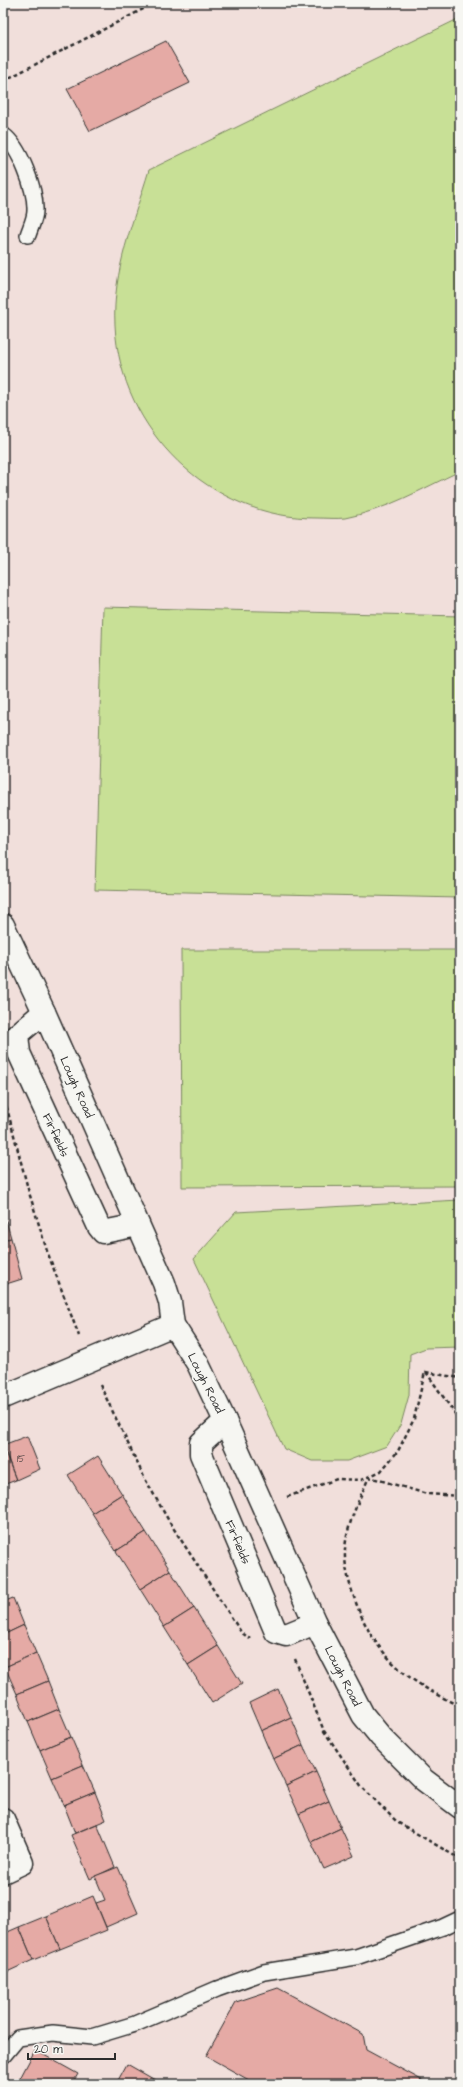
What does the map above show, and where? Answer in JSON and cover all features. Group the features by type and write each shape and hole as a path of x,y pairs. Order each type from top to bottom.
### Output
{"street":[{"name":"Lough Road","path":"3,925 44,1012 164,1283 170,1302 173,1324 198,1364 315,1622 363,1715 381,1737 424,1780 460,1807"},
{"name":"Firfields","path":"44,1012 17,1035 19,1053 99,1227 103,1232 138,1226"},
{"path":"3,1397 173,1324"},
{"name":"Firfields","path":"225,1421 201,1443 201,1454 281,1633"},
{"path":"281,1633 315,1622"},
{"path":"3,1819 22,1863 3,1872"}],"lane":[{"path":"3,135 11,141 33,191 35,212 28,235"},
{"path":"3,2056 18,2038 54,2033 92,2037 135,2024 217,1989 264,1972 356,1957 444,1927 460,1919"}],"path":[{"path":"3,81 155,3"},
{"path":"3,1093 28,1189 47,1251 88,1360 144,1477 170,1523 241,1632 257,1645 281,1633 324,1731 362,1787 397,1822 460,1859"},
{"path":"425,1372 460,1378"},
{"path":"425,1372 460,1421"},
{"path":"284,1498 337,1479 361,1480 381,1471 398,1451 414,1419 425,1372"},
{"path":"369,1477 427,1494 460,1496"},
{"path":"369,1477 351,1520 345,1550 350,1584 361,1620 382,1652 413,1681 460,1706"}],"green space":[{"path":"460,18 460,471 418,492 375,510 345,518 317,518 278,514 241,503 208,485 178,462 153,433 134,400 121,364 115,325 117,285 125,246 149,170"},
{"path":"103,607 460,616 460,898 95,890"},
{"path":"181,950 460,950 460,1186 182,1187"},
{"path":"460,1200 460,1347 426,1348 410,1354 409,1395 401,1424 387,1446 347,1461 312,1461 284,1449 194,1259 236,1212"}],"building":[{"path":"166,41 190,83 90,131 67,89"},
{"path":"3,1210 11,1238 3,1240"},
{"path":"11,1238 22,1279 3,1285 3,1240"},
{"path":"27,1436 40,1469 16,1480 3,1445"},
{"path":"3,1447 16,1480 3,1485"},
{"path":"98,1456 122,1494 92,1513 68,1475"},
{"path":"122,1494 146,1532 116,1551 92,1513"},
{"path":"146,1532 170,1570 140,1589 116,1551"},
{"path":"170,1570 194,1608 164,1627 140,1589"},
{"path":"13,1598 24,1625 3,1635 3,1602"},
{"path":"194,1608 218,1646 188,1665 164,1627"},
{"path":"24,1625 36,1653 5,1667 3,1662 3,1635"},
{"path":"218,1646 242,1684 212,1703 188,1665"},
{"path":"36,1653 48,1681 17,1694 5,1667"},
{"path":"48,1681 59,1709 28,1722 17,1694"},
{"path":"278,1689 291,1717 261,1731 249,1703"},
{"path":"59,1709 71,1737 40,1750 28,1722"},
{"path":"291,1717 303,1745 273,1759 261,1731"},
{"path":"71,1737 83,1765 52,1778 40,1750"},
{"path":"303,1745 316,1772 286,1786 273,1759"},
{"path":"83,1765 95,1792 64,1805 52,1778"},
{"path":"316,1772 329,1801 299,1814 286,1786"},
{"path":"95,1792 106,1820 75,1833 64,1805"},
{"path":"329,1801 341,1828 311,1842 299,1814"},
{"path":"97,1824 115,1867 90,1879 71,1835"},
{"path":"341,1828 354,1856 324,1869 311,1842"},
{"path":"118,1867 138,1913 106,1927 96,1903 105,1900 95,1876"},
{"path":"93,1896 107,1930 60,1949 46,1916"},
{"path":"46,1916 60,1949 33,1960 19,1927"},
{"path":"19,1927 33,1960 7,1972 3,1963 3,1934"},
{"path":"278,1988 363,2034 366,2050 429,2084 256,2084 206,2056 236,2002"},
{"path":"35,2050 78,2074 72,2084 17,2084"},
{"path":"127,2064 162,2084 116,2084"}]}
